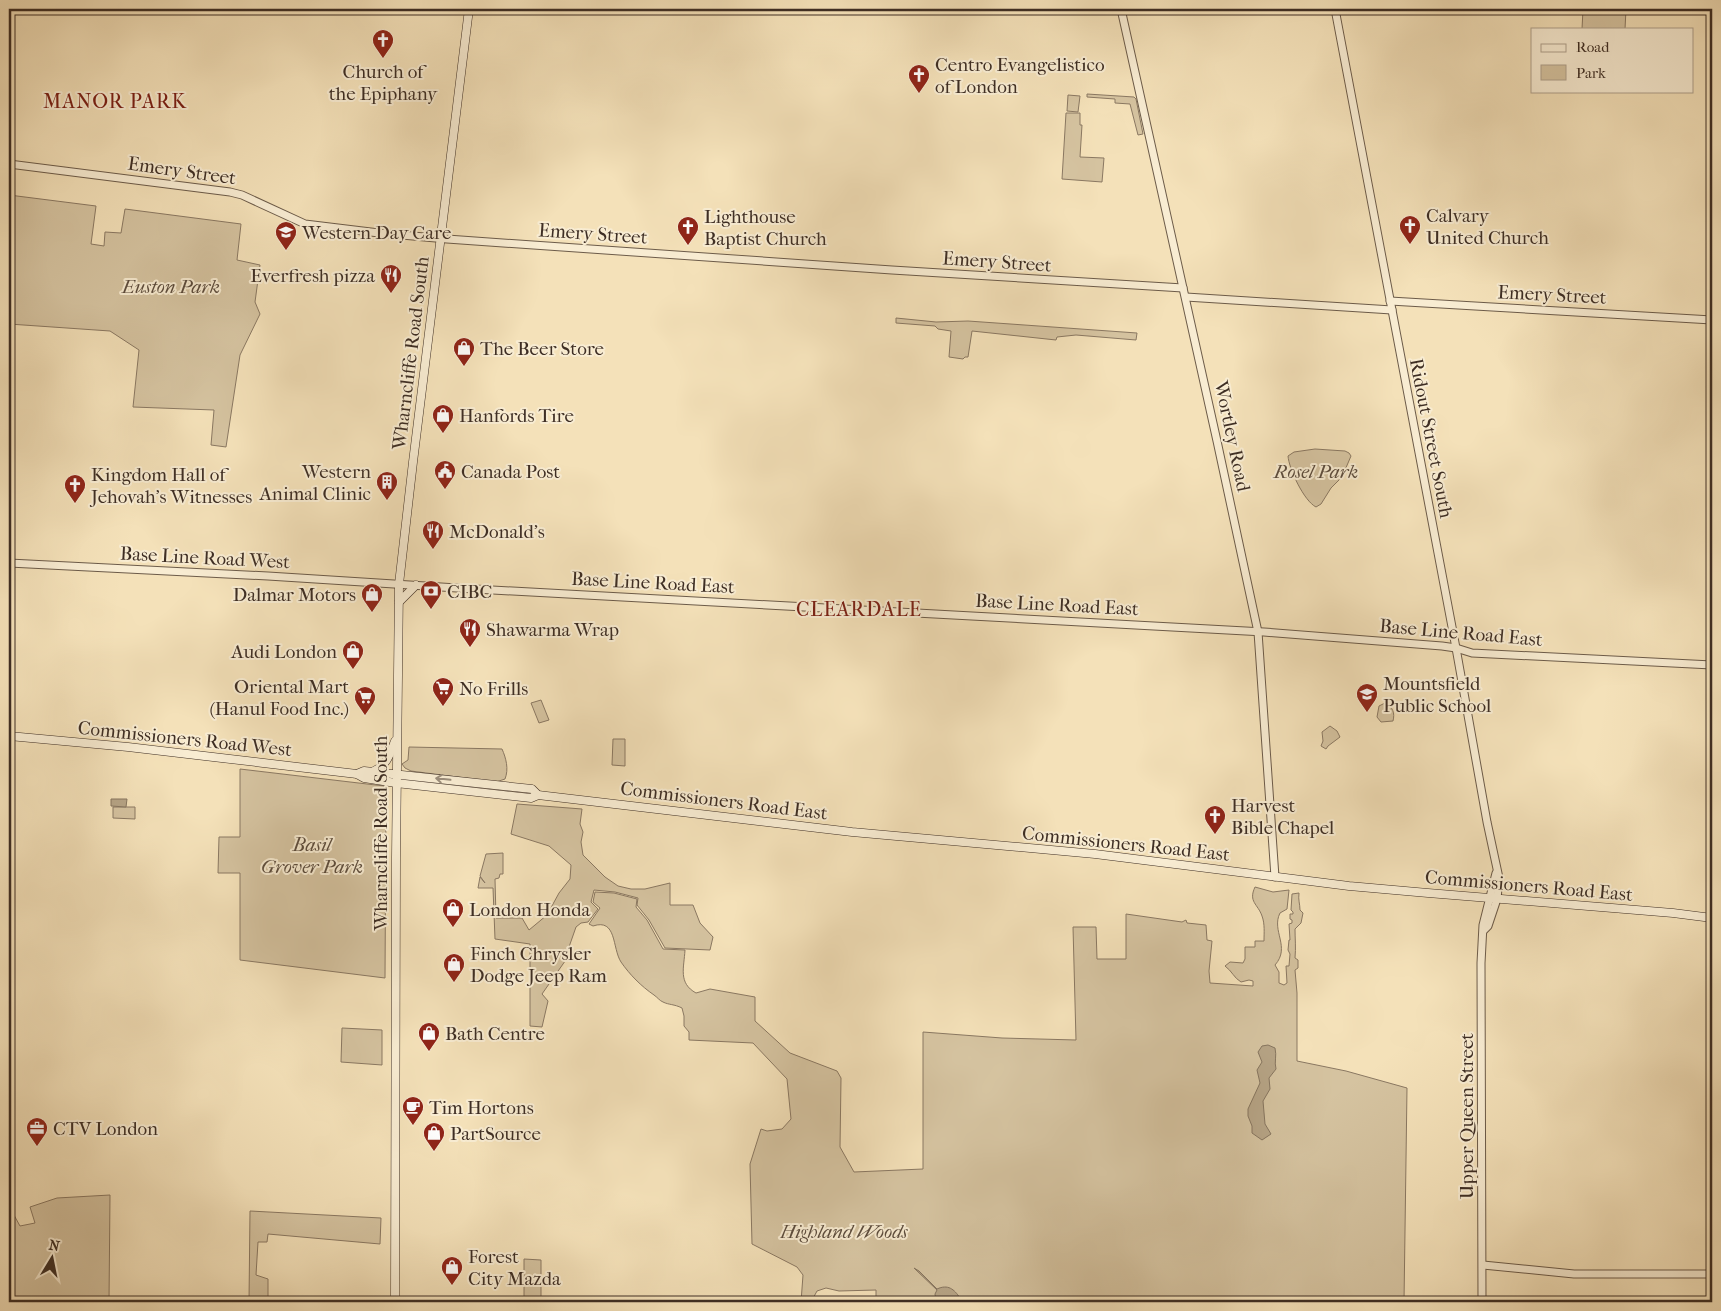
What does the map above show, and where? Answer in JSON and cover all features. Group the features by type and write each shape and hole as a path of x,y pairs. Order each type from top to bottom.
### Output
{"main road":[{"name":"Wharncliffe Road South","path":"395,1302 396,774 399,584 469,9"},
{"path":"399,602 416,585"},
{"path":"372,771 382,767 388,760 397,734"},
{"name":"Commissioners Road West","path":"9,736 128,747 357,774 364,778 396,783"},
{"name":"Commissioners Road West","path":"357,774 364,771 372,771 396,774"},
{"name":"Commissioners Road East","path":"396,774 532,789 538,795"},
{"name":"Commissioners Road East","path":"396,783 531,798 538,795 852,832 1095,854 1349,886 1663,912 1712,918"}],"street":[{"name":"Wortley Road","path":"1121,9 1186,297 1258,632 1275,876"},
{"name":"Ridout Street South","path":"1335,9 1456,648 1496,873 1494,899"},
{"name":"Emery Street","path":"9,164 225,191 242,195 305,224 440,239 898,271 1183,288"},
{"path":"1186,297 1392,310"},
{"name":"Emery Street","path":"1390,301 1712,320"},
{"name":"Base Line Road West","path":"9,563 399,584"},
{"name":"Base Line Road East","path":"399,584 1258,632 1456,648 1472,653 1712,665"},
{"name":"Upper Queen Street","path":"1482,1302 1481,963 1483,925 1494,899"},
{"path":"1483,1265 1574,1274 1712,1274"}],"green space":[{"path":"1583,9 1626,9 1625,28 1582,28"},
{"path":"1087,94 1134,97 1143,134 1138,135 1130,104 1115,103 1115,99 1087,97"},
{"path":"1068,95 1080,96 1078,112 1067,111"},
{"path":"1066,113 1080,113 1080,125 1082,125 1080,157 1104,158 1102,182 1062,179"},
{"name":"Euston Park","path":"9,195 96,206 91,244 104,246 105,232 121,233 125,209 241,224 237,260 260,265 255,302 260,314 240,355 226,447 211,445 214,410 133,407 139,350 110,331 9,324"},
{"path":"896,318 936,322 968,321 1137,333 1136,340 1076,335 1057,337 1056,340 972,331 968,357 963,359 949,357 951,331 938,329 935,326 896,323"},
{"name":"Rosel Park","path":"1315,449 1345,451 1351,456 1342,477 1331,488 1321,504 1316,507 1311,504 1298,484 1291,469 1288,456 1294,452"},
{"path":"541,700 549,720 539,723 531,703"},
{"path":"1385,703 1393,710 1393,721 1381,722 1377,717 1379,706"},
{"path":"1330,726 1337,731 1340,737 1326,749 1321,746 1323,741 1322,732"},
{"path":"613,739 625,739 625,766 612,765"},
{"path":"409,747 502,749 507,771 505,779 496,782 411,771 402,764 408,760"},
{"name":"Basil Grover Park","path":"240,769 384,786 388,791 386,797 385,978 240,960 240,873 218,873 219,837 240,837"},
{"path":"517,804 582,809 580,824 583,832 581,842 583,855 605,877 618,886 631,889 645,889 670,883 670,905 693,905 700,923 713,937 710,950 665,948 649,920 637,905 638,898 615,892 594,890 591,902 598,909 588,922 581,923 576,927 569,947 570,954 542,994 548,1001 542,1027 530,1026 530,944 495,939 493,888 478,888 480,877 485,883 480,876 486,854 503,853 503,874 500,874 499,878 495,879 496,918 522,918 529,930 547,915 559,893 570,879 571,865 549,846 511,834"},
{"path":"113,807 135,807 135,819 113,818"},
{"name":"Highland Woods","path":"1255,887 1273,892 1289,890 1287,909 1280,913 1278,920 1281,952 1275,965 1279,972 1279,983 1284,985 1287,983 1286,966 1289,966 1289,924 1292,923 1290,914 1293,914 1291,910 1292,894 1299,893 1300,910 1303,913 1301,923 1295,929 1295,958 1298,960 1298,968 1295,970 1297,1061 1346,1071 1407,1088 1404,1302 876,1302 876,1290 839,1291 826,1288 817,1291 811,1302 801,1302 803,1275 797,1267 752,1244 750,1164 761,1129 767,1131 782,1129 791,1119 787,1079 753,1043 689,1040 689,1032 684,1026 682,1008 667,1004 640,984 621,962 610,930 606,926 593,926 589,924 600,908 593,902 595,892 614,893 637,899 636,907 647,920 663,949 685,950 683,974 684,980 690,989 696,993 710,989 755,997 755,1021 790,1053 837,1071 841,1078 840,1147 854,1172 923,1169 923,1032 1002,1038 1076,1040 1073,927 1096,927 1097,959 1126,959 1126,914 1182,922 1186,920 1187,923 1206,925 1207,940 1212,941 1209,971 1210,983 1253,986 1253,981 1241,982 1225,966 1230,962 1243,963 1245,947 1255,947 1255,941 1264,941 1263,919 1253,900"},
{"path":"342,1028 382,1030 382,1065 341,1062"},
{"path":"110,1195 109,1302 9,1302 9,1206 20,1226 35,1223 30,1207 57,1198"},
{"path":"250,1211 381,1218 380,1244 268,1234 267,1242 258,1242 256,1275 268,1279 268,1302 249,1302"},
{"path":"524,1259 541,1260 541,1302 524,1302"}],"shaded area":[{"path":"111,799 127,799 126,807 111,806"},
{"path":"1268,1045 1275,1048 1276,1069 1269,1078 1270,1089 1263,1101 1265,1124 1271,1134 1262,1140 1252,1133 1248,1109 1260,1083 1257,1070 1262,1062 1258,1052 1262,1046"},
{"path":"914,1268 937,1289 948,1287 953,1290 960,1298 960,1302 936,1302 935,1294 937,1290"}],"place":[{"name":"Church of the Epiphany","path":"383,59"},
{"name":"Centro Evangelistico of London","path":"919,94"},
{"name":"Calvary United Church","path":"1410,245"},
{"name":"Lighthouse Baptist Church","path":"688,246"},
{"name":"Western Day Care","path":"286,251"},
{"name":"Everfresh pizza","path":"391,294"},
{"name":"The Beer Store","path":"464,367"},
{"name":"Hanfords Tire","path":"443,434"},
{"name":"Canada Post","path":"445,490"},
{"name":"Western Animal Clinic","path":"387,501"},
{"name":"Kingdom Hall of Jehovah's Witnesses","path":"75,504"},
{"name":"McDonald's","path":"433,550"},
{"name":"CIBC","path":"431,610"},
{"name":"Dalmar Motors","path":"372,613"},
{"name":"Shawarma Wrap","path":"470,648"},
{"name":"Audi London","path":"353,670"},
{"name":"No Frills","path":"443,707"},
{"name":"Mountsfield Public School","path":"1367,713"},
{"name":"Oriental Mart (Hanul Food Inc.)","path":"365,716"},
{"name":"Harvest Bible Chapel","path":"1215,835"},
{"name":"London Honda","path":"453,928"},
{"name":"Finch Chrysler Dodge Jeep Ram","path":"454,983"},
{"name":"Bath Centre","path":"429,1052"},
{"name":"Tim Hortons","path":"413,1126"},
{"name":"CTV London","path":"37,1147"},
{"name":"PartSource","path":"434,1152"},
{"name":"Forest City Mazda","path":"452,1286"}],"district":[{"name":"MANOR PARK","path":"115,101"},
{"name":"CLEARDALE","path":"859,609"}]}
